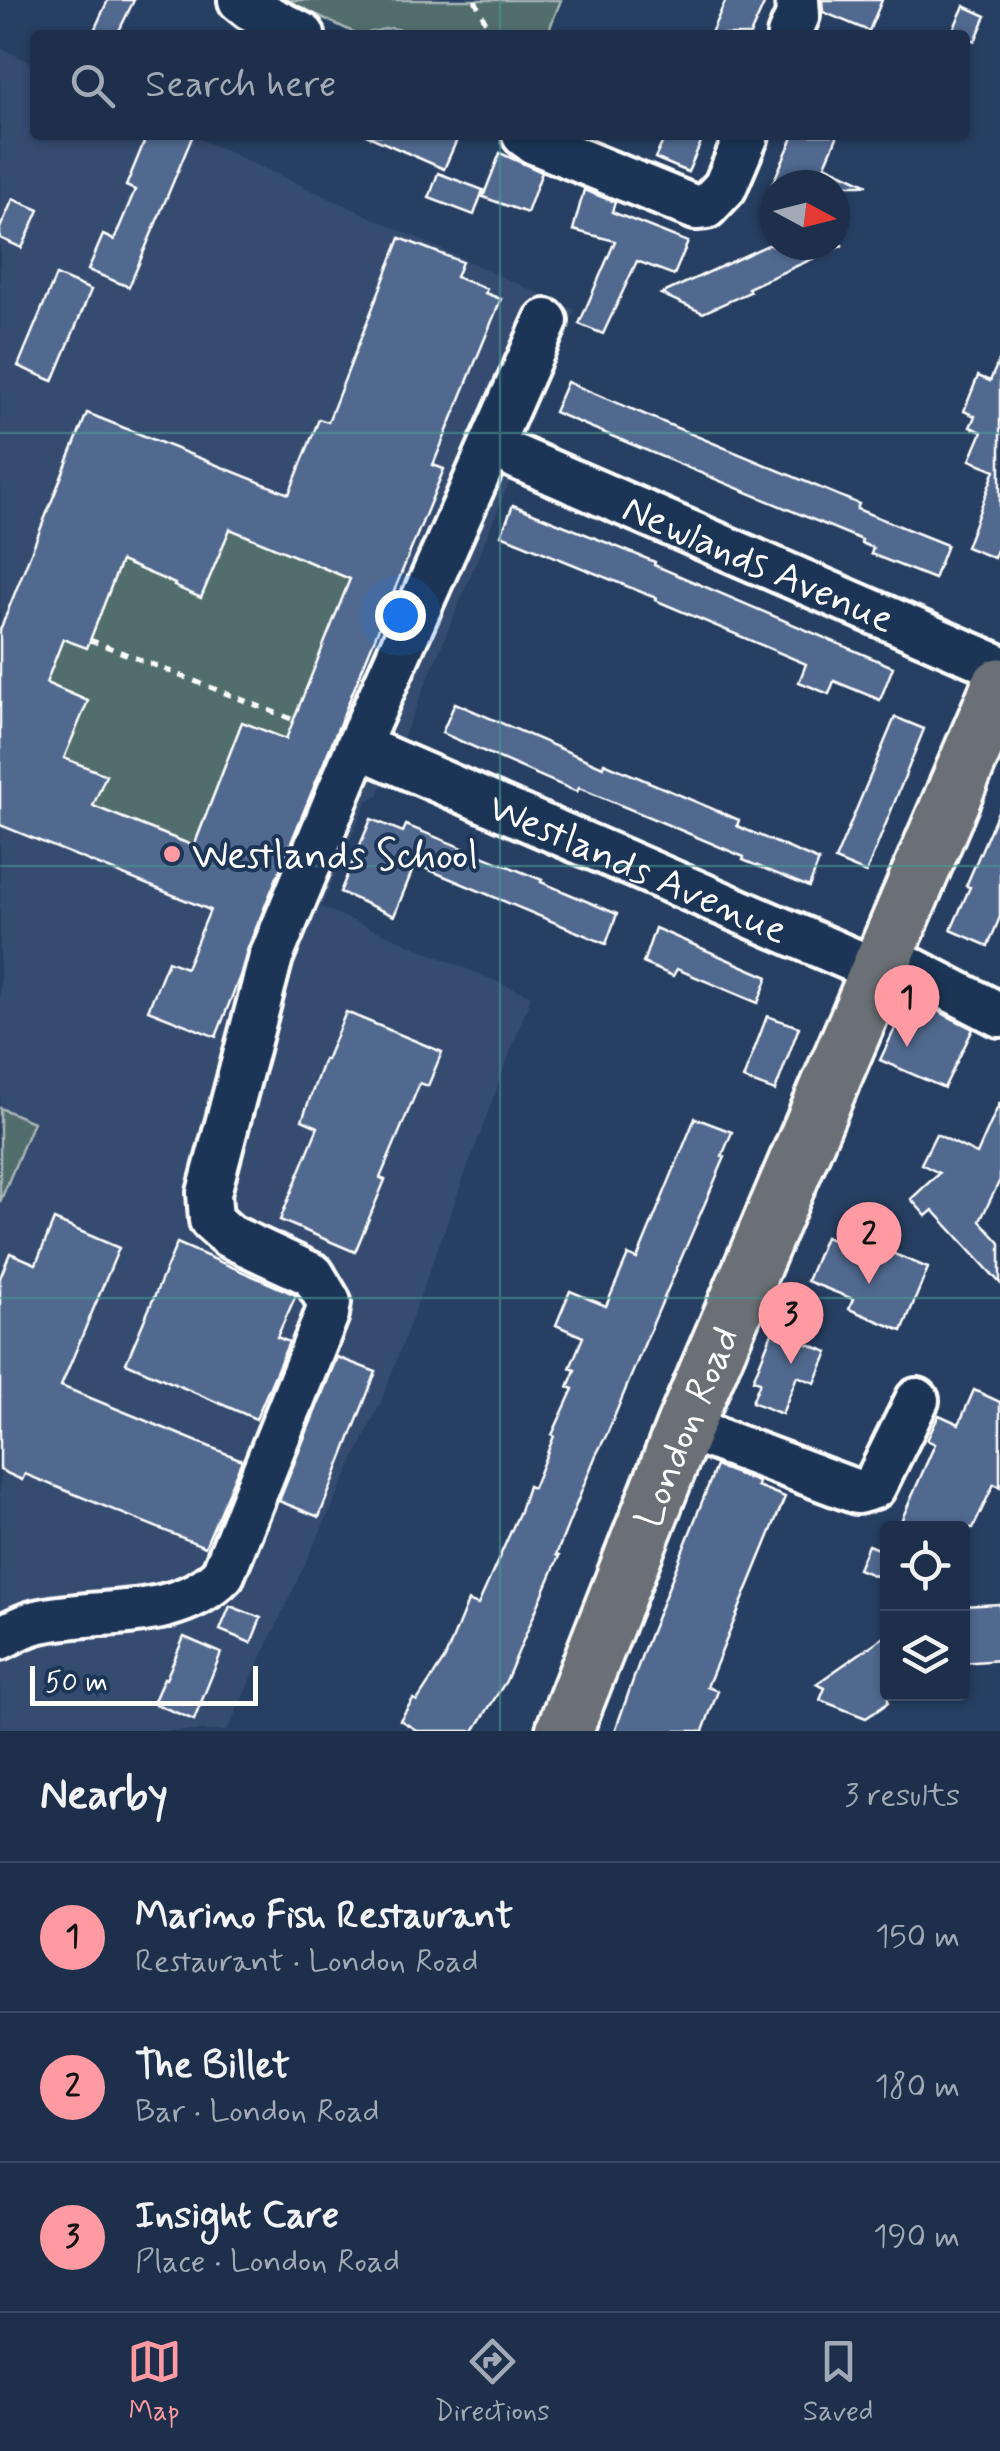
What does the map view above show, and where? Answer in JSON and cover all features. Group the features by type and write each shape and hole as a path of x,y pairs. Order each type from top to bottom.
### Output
{"main road":[{"name":"London Road","path":"564,1731 684,1427 1000,686"}],"street":[{"path":"240,0 293,30"},
{"path":"531,140 696,208 706,207 725,187 745,140"},
{"path":"0,1638 34,1622 161,1608 191,1598 223,1574 330,1302 313,1274 229,1236 212,1220 208,1193 271,958 358,746 546,321"},
{"name":"Newlands Avenue","path":"516,457 1000,667"},
{"name":"Westlands Avenue","path":"358,746 886,952"},
{"path":"886,952 1000,986"},
{"path":"886,952 1000,1015"},
{"path":"684,1427 857,1492 874,1487 917,1400"}],"path":[{"path":"475,0 490,30"},
{"path":"90,640 294,720"}],"shaded area":[{"name":"Westlands School","path":"0,48 30,62 30,140 202,140 575,310 511,478 403,739 401,763 390,770 378,795 367,801 321,907 531,996 381,1402 227,1731 0,1731"}],"green space":[{"path":"286,0 561,0 549,30 349,30"},
{"path":"108,478 350,579 287,740 242,722 194,846 0,770 0,723 63,639 87,648"},
{"path":"0,1108 33,1122 0,1202"}],"building":[{"path":"108,0 134,0 119,30 94,30"},
{"path":"726,0 766,0 752,30 712,30"},
{"path":"822,0 882,0 869,30 823,12"},
{"path":"964,6 986,16 975,41 970,38 970,30 953,30"},
{"path":"145,140 191,140 129,287 88,270 103,235 114,240 135,190 126,186"},
{"path":"377,140 457,140 444,169"},
{"path":"664,140 701,142 688,172 655,158"},
{"path":"792,140 836,140 825,165 836,170 779,170"},
{"path":"500,153 542,172 527,213 483,197"},
{"path":"438,173 483,190 474,215 429,198"},
{"path":"850,177 868,185 850,185"},
{"path":"584,190 615,202 612,212 688,242 674,275 637,261 603,334 579,324 615,241 573,230"},
{"path":"13,199 39,210 22,248 0,238 0,228"},
{"path":"400,238 462,262 456,277 501,299 433,465 444,469 248,948 216,1037 148,1010 168,961 186,968 210,910 0,825 0,630 87,413 289,494 319,419 328,422","holes":["230,529 350,579 286,739 242,722 194,846 93,806 106,775 64,758 88,701 46,683 63,639 87,648 121,561 201,598"]},
{"path":"760,249 760,260 810,260 703,313 661,294"},
{"path":"56,275 91,290 53,381 18,366"},
{"path":"1000,358 1000,542 994,558 966,547 995,470 970,460 982,432 970,427 975,416 964,411 978,376 990,381"},
{"path":"567,382 947,545 934,579 871,554 873,548 861,543 862,540 554,412"},
{"path":"513,505 655,562 654,565 893,667 880,700 834,681 829,694 799,682 806,664 501,535"},
{"path":"455,703 739,820 737,826 819,861 809,887 442,733"},
{"path":"895,717 924,729 866,873 835,860"},
{"path":"1000,807 1000,917 988,946 951,930"},
{"path":"371,819 403,832 406,825 617,914 606,944 415,864 394,916 340,892"},
{"path":"655,928 768,977 758,1003 677,969 673,976 643,963"},
{"path":"910,997 973,1029 944,1088 880,1060"},
{"path":"346,1012 442,1052 428,1086 420,1083 380,1178 385,1180 355,1252 280,1220 318,1127 302,1120"},
{"path":"767,1016 799,1027 775,1091 743,1079"},
{"path":"1000,1102 1000,1180 980,1221 1000,1243 1000,1283 933,1210 926,1216 911,1199 939,1173 921,1164 936,1134 977,1154"},
{"path":"695,1118 732,1132 722,1156 725,1157 596,1455 506,1681 474,1731 418,1731 400,1720 445,1658 468,1601 478,1605 528,1486 533,1488 573,1389 568,1387 575,1370 570,1368 583,1337 556,1325 570,1291 606,1306 628,1255 637,1259"},
{"path":"54,1220 119,1248 61,1386 242,1460 205,1547 25,1474 22,1480 0,1470 0,1278 10,1253 36,1264"},
{"path":"841,1232 928,1268 902,1331 849,1309 853,1299 807,1281 825,1237 837,1242"},
{"path":"177,1243 296,1295 277,1337 289,1342 256,1419 126,1363"},
{"path":"773,1330 828,1352 815,1383 797,1376 782,1414 752,1402 760,1382 753,1380"},
{"path":"337,1357 376,1372 319,1517 279,1501"},
{"path":"974,1390 1000,1402 1000,1487 994,1484 973,1528 970,1521 901,1521 935,1444 927,1440 939,1415 959,1424"},
{"path":"716,1466 785,1497 707,1687 718,1691 703,1731 615,1731 643,1652"},
{"path":"868,1545 880,1550 880,1578 858,1569"},
{"path":"1000,1604 1000,1660 970,1662 970,1606"},
{"path":"230,1606 261,1618 251,1643 220,1630"},
{"path":"184,1637 221,1653 194,1720 153,1703"},
{"path":"880,1640 880,1701 888,1703 866,1718 820,1700 825,1688 816,1684"}],"place":[{"name":"Westlands School","path":"172,854"},
{"name":"Marino Fish Restaurant","path":"907,1047"},
{"name":"The Billet","path":"869,1284"},
{"name":"Insight Care","path":"791,1364"}]}
